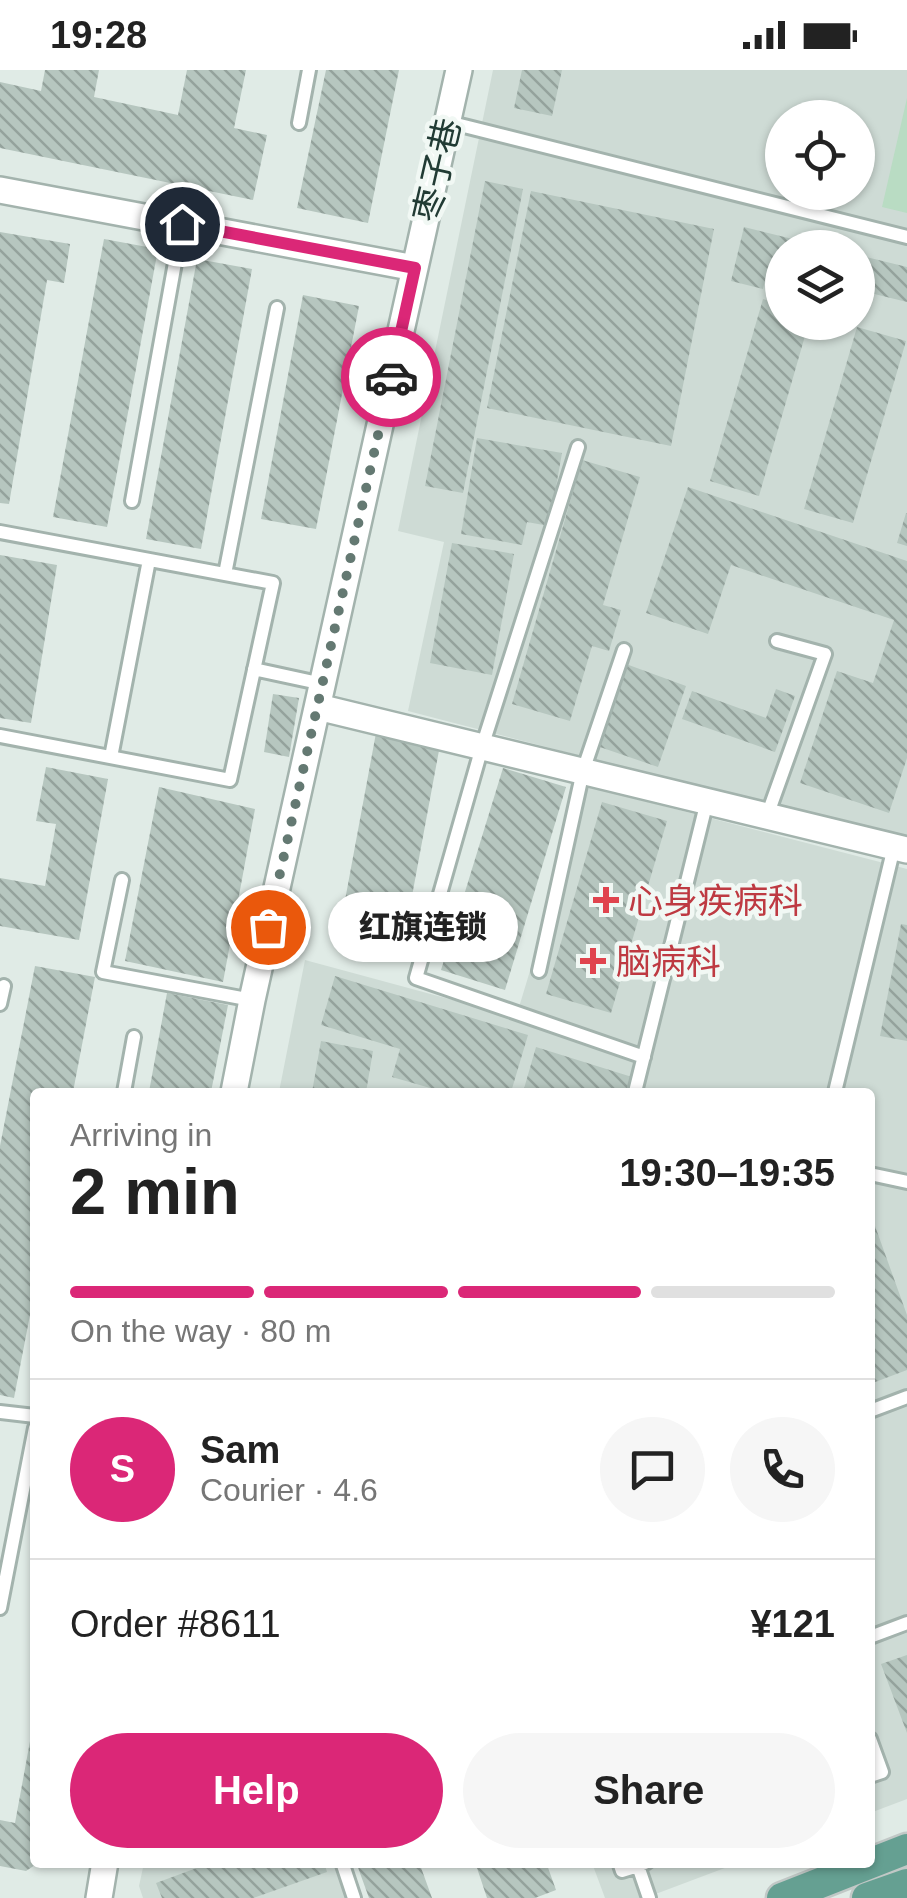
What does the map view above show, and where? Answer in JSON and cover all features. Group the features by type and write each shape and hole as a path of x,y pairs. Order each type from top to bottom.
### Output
{"main road":[{"path":"875,1859 907,1850"},
{"path":"782,1898 838,1869"},
{"path":"867,1898 907,1884"}],"street":[{"name":"枣子巷","path":"0,190 415,268 459,70"},
{"path":"235,1088 415,268"},
{"path":"320,695 482,746 901,848"},
{"path":"98,1898 103,1868"}],"lane":[{"path":"299,123 308,70"},
{"path":"448,122 907,237"},
{"path":"132,501 182,224"},
{"path":"225,574 276,308"},
{"path":"578,447 482,746 416,978 644,1057"},
{"path":"0,532 272,583 230,780 0,736"},
{"path":"111,757 149,560"},
{"path":"767,816 825,654 778,641"},
{"path":"539,971 583,771 624,650"},
{"path":"254,669 320,695"},
{"path":"636,1088 707,801"},
{"path":"836,1088 901,848"},
{"path":"122,880 103,972 252,1000"},
{"path":"0,1004 4,986"},
{"path":"125,1088 134,1038"},
{"path":"875,1175 907,1182"},
{"path":"875,1409 907,1397"},
{"path":"0,1415 30,1415"},
{"path":"0,1608 30,1454"},
{"path":"875,1634 907,1623"},
{"path":"875,1753 882,1772 875,1774"},
{"path":"344,1868 354,1898"},
{"path":"644,1868 650,1898"}],"shaded area":[{"path":"493,70 907,70 907,841 408,711 444,542 398,531"},
{"path":"586,786 907,869 907,1799 875,1811 875,1088 280,1088 305,960 516,1017"},
{"path":"143,1868 344,1868 354,1898 143,1898 139,1886"},
{"path":"594,1868 725,1868 645,1898 605,1898"}],"green space":[{"path":"907,98 907,213 882,207"}],"building":[{"path":"45,70 99,70 94,97 178,115 187,70 246,70 234,128 267,135 253,200 0,148 0,82 41,91"},
{"path":"326,70 399,70 368,223 297,208"},
{"path":"522,70 562,70 552,116 514,108"},
{"path":"485,181 523,189 463,493 425,486"},
{"path":"531,191 714,229 671,446 487,408"},
{"path":"744,227 765,232 763,289 731,281"},
{"path":"0,232 70,244 64,283 47,280 9,504 0,503"},
{"path":"104,239 158,249 107,527 53,517"},
{"path":"197,259 252,269 201,549 146,539"},
{"path":"875,259 907,267 907,302 875,294"},
{"path":"303,295 359,306 316,529 261,519"},
{"path":"763,299 765,340 804,340 759,496 710,481"},
{"path":"875,332 906,341 853,523 804,509 853,340 875,340"},
{"path":"477,438 562,453 549,526 527,522 522,545 461,534"},
{"path":"582,460 640,477 603,605 621,610 609,651 592,646 570,721 512,704"},
{"path":"688,487 907,561 907,758 889,813 800,783 837,671 873,683 894,620 731,565 708,634 646,613"},
{"path":"907,513 907,546 897,543"},
{"path":"452,543 514,554 492,675 430,663"},
{"path":"0,555 57,565 31,723 0,718"},
{"path":"626,664 686,686 658,767 597,746"},
{"path":"776,689 795,696 775,752 682,719 692,691 766,718"},
{"path":"273,694 299,698 289,757 264,752"},
{"path":"376,733 440,745 402,950 338,938"},
{"path":"46,767 108,779 79,940 0,926 0,878 45,886 56,824 36,821"},
{"path":"503,768 566,787 505,990 441,970"},
{"path":"159,787 255,809 223,982 125,961"},
{"path":"602,802 667,821 611,1013 546,994"},
{"path":"901,924 907,925 907,1041 880,1036"},
{"path":"35,966 95,977 74,1088 30,1088 30,1315 14,1398 0,1395 0,1146"},
{"path":"335,976 528,1035 512,1088 430,1088 392,1077 400,1049 321,1025"},
{"path":"167,993 228,1005 212,1088 150,1088"},
{"path":"321,1041 373,1051 367,1088 313,1088"},
{"path":"536,1047 632,1077 628,1088 524,1088"},
{"path":"875,1226 907,1315 907,1370 875,1382"},
{"path":"907,1655 907,1733 881,1664"},
{"path":"30,1741 30,1868 26,1871 0,1866 0,1820 15,1823"},
{"path":"197,1868 326,1868 327,1872 253,1898 162,1898 156,1883"},
{"path":"358,1868 421,1868 432,1898 369,1898"},
{"path":"477,1868 548,1868 556,1890 535,1898 487,1898"}],"way so far":[{"path":"268,927 391,377"}],"place":[{"name":"心身疾病科","path":"606,900"},
{"name":"红旗连锁","path":"268,927"},
{"name":"脑病科","path":"593,961"}],"route":[{"path":"182,224 415,268 391,377"}]}
